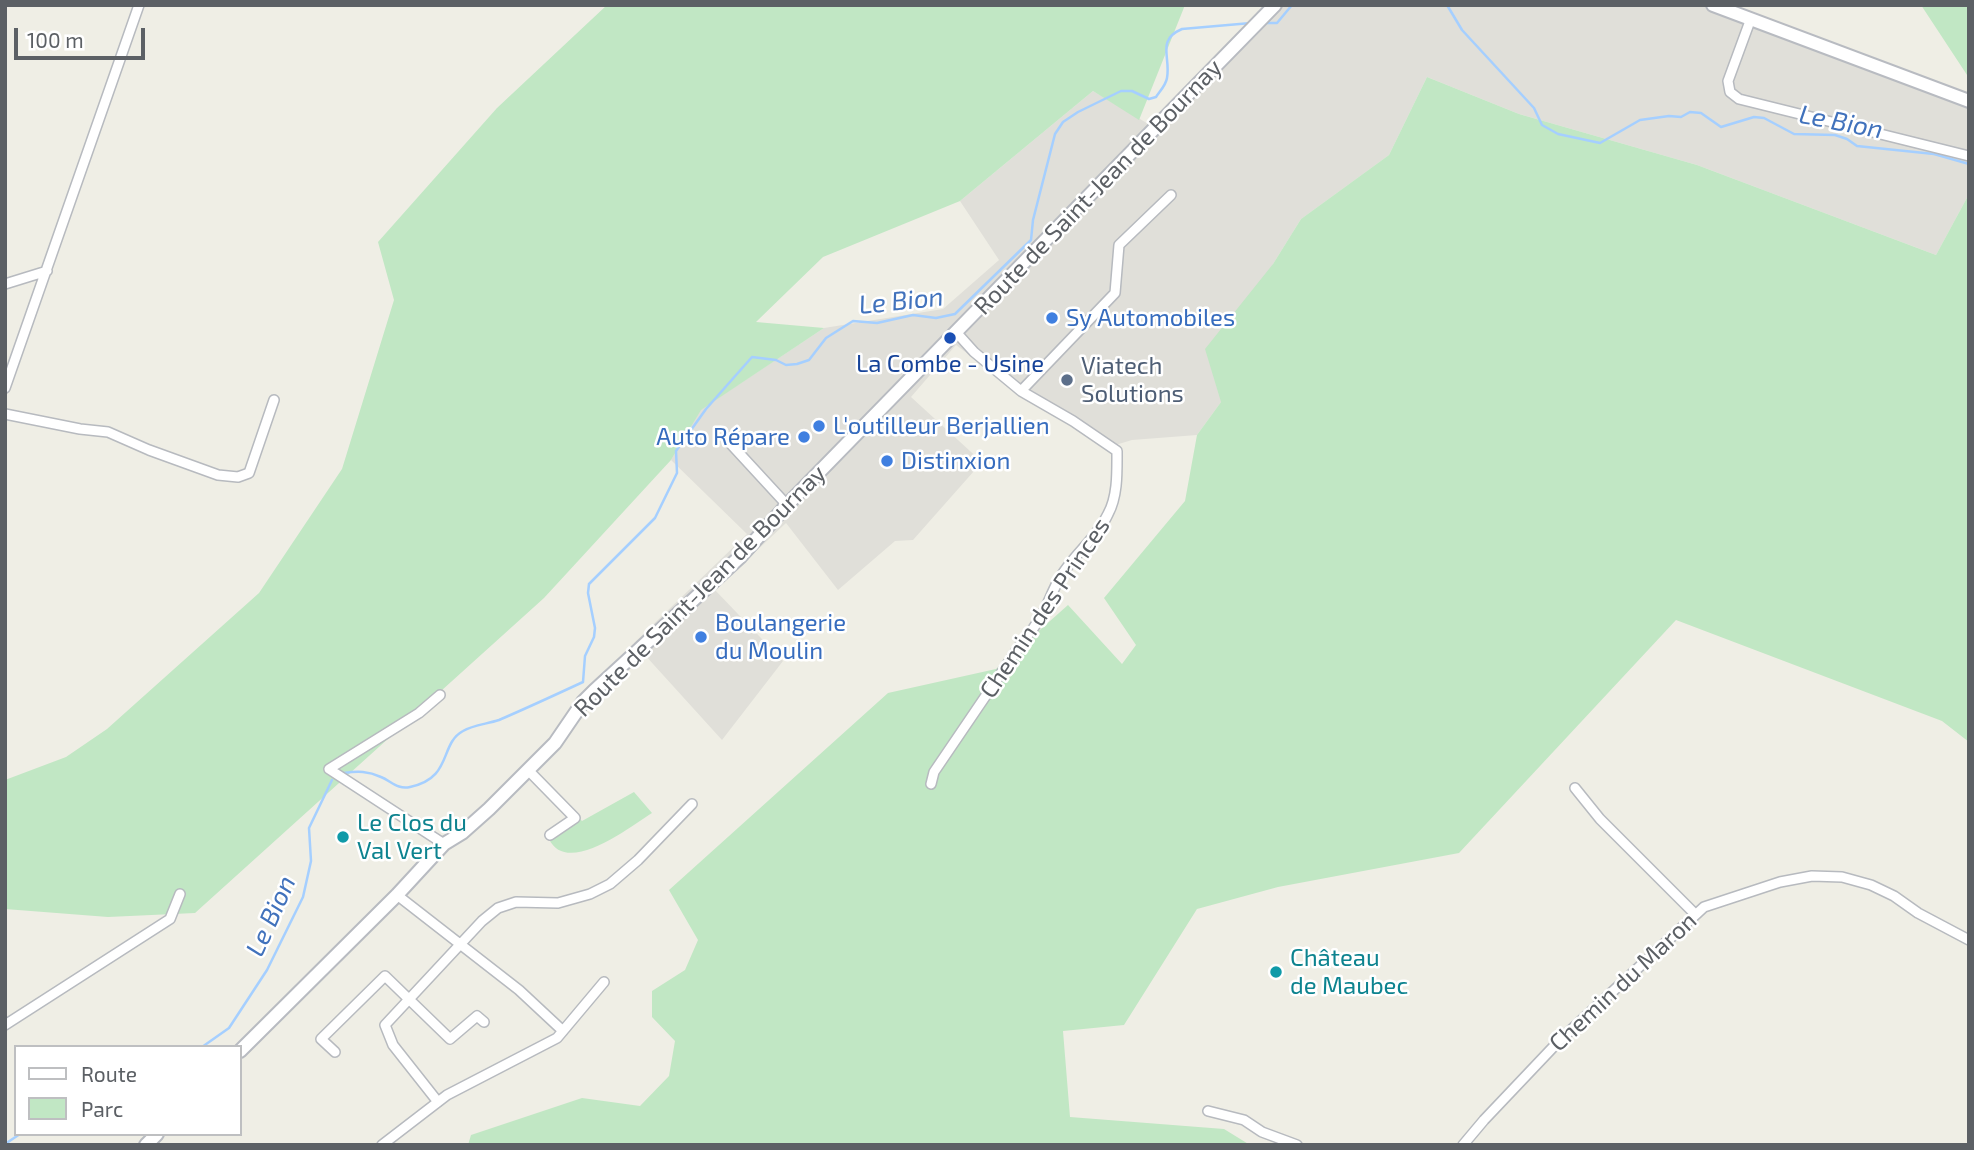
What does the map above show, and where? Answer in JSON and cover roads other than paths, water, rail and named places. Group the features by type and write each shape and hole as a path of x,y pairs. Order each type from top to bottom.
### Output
{"main road":[{"path":"1713,5 1969,101"},
{"name":"Route de Saint-Jean de Bournay","path":"242,1049 397,895 444,844 462,833 555,743 583,702 741,556 787,505 1271,10"}],"street":[{"path":"5,388 139,5"},
{"path":"1750,21 1728,81 1730,92 1739,99 1969,156"},
{"path":"1021,391 1115,293 1119,245 1171,195"},
{"path":"5,284 47,271"},
{"name":"Chemin des Princes","path":"931,784 933,772 1034,628 1070,563 1108,515 1114,499 1117,451 1073,421 1021,391 974,352 956,332"},
{"path":"5,414 108,432 218,475 238,477 250,473 274,400"},
{"path":"727,441 787,505"},
{"path":"440,695 419,713 329,769 444,844"},
{"path":"528,769 575,818 550,835"},
{"path":"1575,788 1600,819 1695,914"},
{"path":"438,1102 393,1045 385,1025 482,920 498,908 516,902 558,903 590,894 610,884 638,860 692,804"},
{"name":"Chemin du Maron","path":"1463,1145 1558,1042 1695,914 1716,902 1780,882 1812,876 1843,877 1871,885 1894,896 1918,913 1969,940"},
{"path":"5,1025 170,919 180,894"},
{"path":"397,895 519,990 563,1031"},
{"path":"335,1052 321,1038 385,976 450,1039 477,1016 484,1022"},
{"path":"382,1145 447,1095 556,1038 604,982"},
{"path":"1208,1111 1244,1120 1262,1132 1297,1145"}],"waterway":[{"name":"Le Bion","path":"1265,23 1277,23 1292,5"},
{"name":"Le Bion","path":"1447,5 1462,30 1534,108 1542,125 1558,134 1600,143 1640,120 1681,117 1690,112 1701,113 1721,127 1754,117 1764,118 1794,134 1835,135 1857,146 1934,154 1969,164"},
{"name":"Le Bion","path":"344,773 372,774 402,787 424,783 439,769 451,744 463,731 499,720 583,682 585,656 595,628 588,593 589,584 655,518 677,473 676,451 706,409 752,357 776,360 786,365 797,364 809,360 826,338 853,321 877,323 913,315 936,318 955,314 1031,240 1033,220 1055,134 1063,122 1121,91 1132,91 1149,99 1156,97 1167,78 1166,50 1169,38 1174,33 1182,29 1251,23"},
{"name":"Le Bion","path":"205,1045 229,1028 267,970 303,897 311,861 309,828 332,780"},
{"name":"Le Bion","path":"5,1144 17,1136"}],"place":[{"name":"Sy Automobiles","path":"1052,318"},
{"name":"La Combe - Usine","path":"950,338"},
{"name":"Viatech Solutions","path":"1067,380"},
{"name":"L'outilleur Berjallien","path":"819,426"},
{"name":"Auto Répare","path":"804,437"},
{"name":"Distinxion","path":"887,461"},
{"name":"Boulangerie du Moulin","path":"701,637"},
{"name":"Le Clos du Val Vert","path":"343,837"},
{"name":"Château de Maubec","path":"1276,972"}]}
